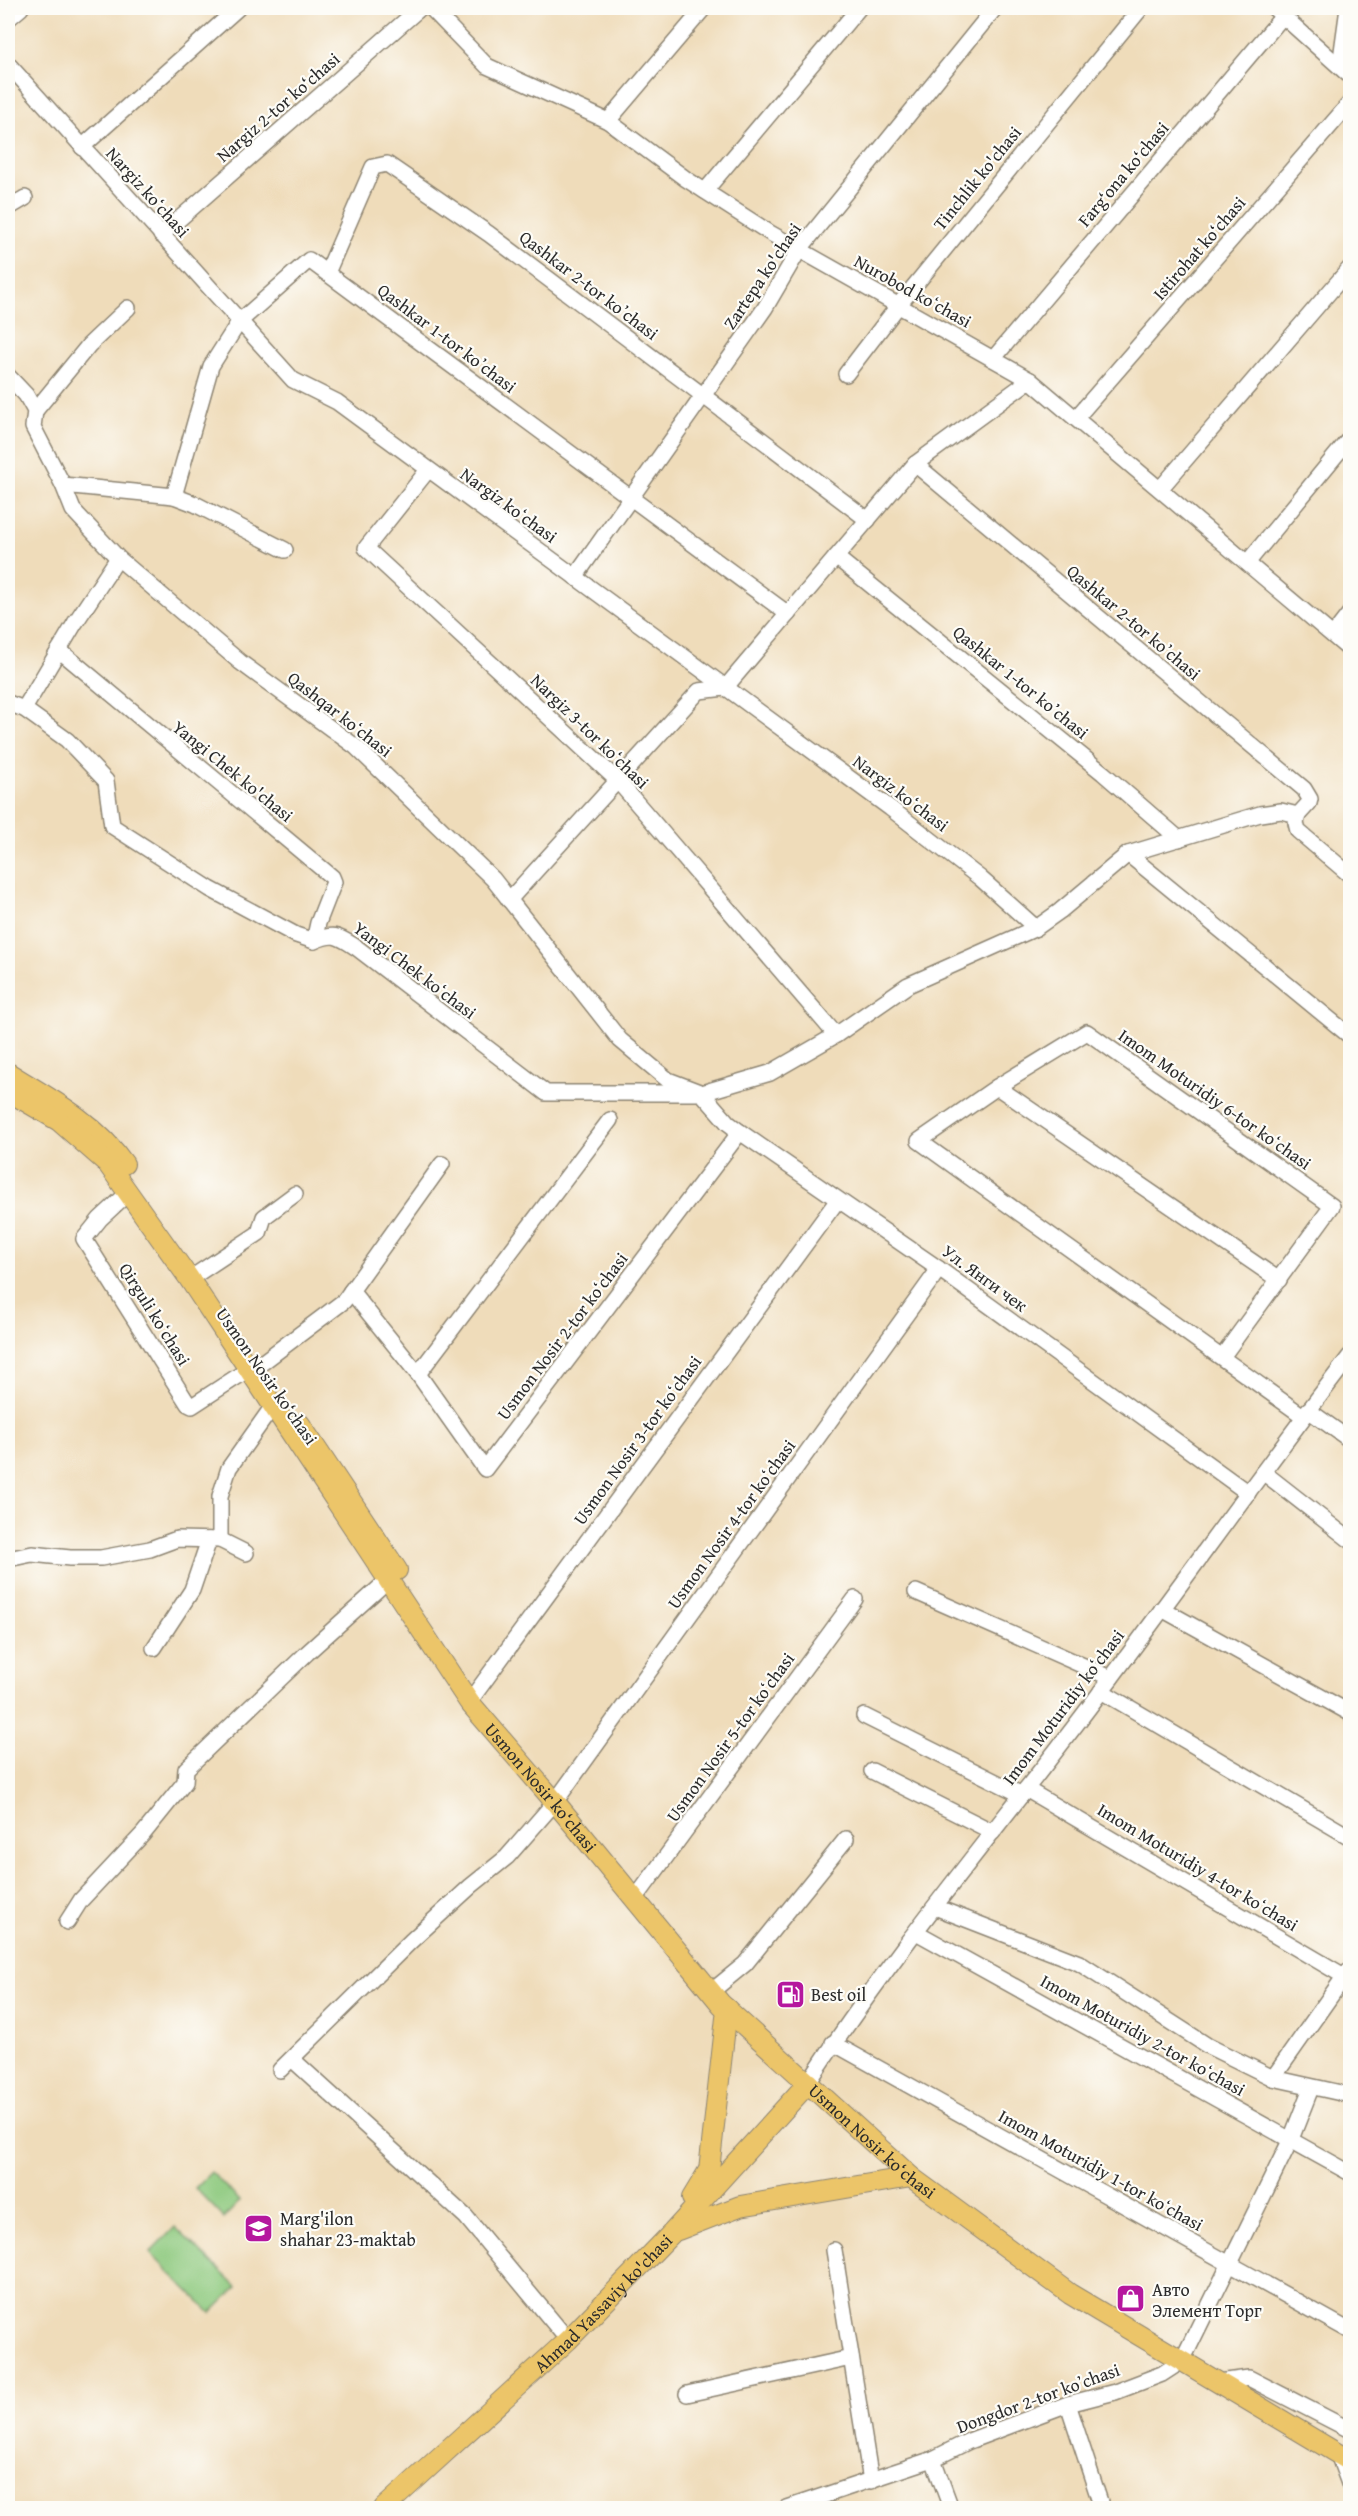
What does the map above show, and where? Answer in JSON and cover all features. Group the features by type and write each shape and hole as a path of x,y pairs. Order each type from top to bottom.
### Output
{"main road":[{"name":"Usmon Nosir ko‘chasi","path":"8,1073 65,1108 105,1142 121,1161 197,1274 226,1325"},
{"name":"Usmon Nosir ko‘chasi","path":"8,1090 59,1121 107,1163 226,1325 254,1367 331,1469 483,1716 727,2009 910,2177 1070,2294 1344,2457"},
{"name":"Usmon Nosir ko‘chasi","path":"254,1367 273,1406 388,1580 472,1697"},
{"path":"673,2232 709,2170 727,2009"},
{"name":"Ahmad Yassaviy ko'chasi","path":"384,2508 568,2340 673,2232 808,2083"},
{"path":"673,2232 740,2206 910,2177"}],"street":[{"path":"8,19 21,8"},
{"path":"82,147 238,8"},
{"name":"Nargiz 2-tor ko‘chasi","path":"161,235 420,8"},
{"name":"Nurobod koʻchasi","path":"431,8 487,66 608,121 705,191 799,250 1030,380 1350,650"},
{"path":"608,121 704,8"},
{"path":"705,191 859,8"},
{"name":"Zartepa ko'chasi","path":"575,578 765,308 799,250 995,8"},
{"name":"Tinchlik ko'chasi","path":"846,374 898,306 1141,8"},
{"path":"1345,71 1348,8"},
{"path":"1278,11 1345,71"},
{"name":"Farg‘ona ko‘chasi","path":"993,359 1278,11"},
{"name":"Nargiz koʻchasi","path":"8,64 292,380 337,402 899,815 980,878 1036,928"},
{"name":"Istirohat ko‘chasi","path":"1076,418 1350,103"},
{"name":"Qashkar 2-tor koʼchasi","path":"327,273 373,167 387,164 489,234 868,520"},
{"path":"8,208 25,198"},
{"name":"Qashkar 1-tor koʼchasi","path":"174,496 211,366 239,322 309,260 788,614"},
{"path":"1160,489 1350,268"},
{"path":"35,411 89,345 128,308"},
{"name":"Qashqar koʻchasi","path":"8,376 26,395 35,411 33,427 63,485 73,510 118,558 240,662 357,747 493,879 620,1040 668,1080 702,1093"},
{"path":"509,900 699,690 725,688 915,464 1030,380"},
{"path":"1247,563 1350,438"},
{"name":"Qashkar 2-tor koʼchasi","path":"915,464 1304,789 1310,798 1309,804 1298,815"},
{"name":"Nargiz 3-tor koʻchasi","path":"428,470 366,548 617,780 836,1035"},
{"path":"63,485 174,496 195,504 285,550"},
{"name":"Qashkar 1-tor koʼchasi","path":"836,557 1103,773 1179,839"},
{"path":"24,709 58,650 118,558"},
{"path":"1333,635 1350,613"},
{"name":"Yangi Chek ko'chasi","path":"58,650 332,877 334,882 318,923 314,941"},
{"name":"Yangi Chek koʻchasi","path":"8,703 24,709 67,740 106,781 112,826 210,889 296,936 314,941 334,935 357,948 546,1093 702,1093 770,1073 836,1035 908,985 1036,928 1128,854"},
{"path":"1128,854 1260,814 1281,810 1298,815 1296,823 1298,831 1350,875"},
{"path":"1128,854 1350,1036"},
{"name":"Imom Moturidiy 6-tor koʻchasi","path":"1222,1357 1332,1206 1087,1032 997,1087 919,1141 1222,1357 1350,1440"},
{"path":"997,1087 1279,1280"},
{"name":"Ул. Янги чек","path":"702,1093 728,1123 740,1132 837,1201 939,1269 1248,1493"},
{"path":"418,1374 610,1120"},
{"name":"Usmon Nosir 2-tor koʻchasi","path":"351,1291 418,1374 482,1468 485,1469 740,1132"},
{"path":"254,1367 344,1301 442,1164"},
{"name":"Qirguli koʻchasi","path":"128,1192 84,1236 84,1239 188,1404 192,1406 254,1367"},
{"path":"197,1274 259,1233 264,1217 295,1194"},
{"name":"Usmon Nosir 3-tor koʻchasi","path":"472,1697 837,1201"},
{"name":"Usmon Nosir 4-tor koʻchasi","path":"280,2070 411,1941 471,1886 507,1857 555,1802 939,1269"},
{"name":"Imom Moturidiy koʻchasi","path":"808,2083 833,2043 1111,1678 1350,1356"},
{"path":"154,1648 192,1590 214,1540 220,1496 229,1468 273,1406"},
{"path":"1263,1472 1350,1540"},
{"path":"8,1559 32,1554 101,1558 150,1549 177,1539 214,1540 246,1553"},
{"path":"67,1922 81,1900 143,1834 185,1782 186,1769 307,1653 388,1580"},
{"path":"916,1592 1111,1678"},
{"name":"Usmon Nosir 5-tor koʻchasi","path":"635,1899 855,1599"},
{"path":"1162,1609 1350,1713"},
{"path":"1101,1691 1350,1837"},
{"name":"Imom Moturidiy 4-tor koʻchasi","path":"864,1716 1024,1792 1348,1974"},
{"path":"872,1772 993,1832"},
{"path":"712,1991 745,1964 846,1839"},
{"path":"935,1907 1079,1964 1208,2046 1273,2078 1350,2095"},
{"name":"Imom Moturidiy 2-tor koʻchasi","path":"916,1932 1350,2173"},
{"path":"1273,2078 1348,1974"},
{"name":"Imom Moturidiy 1-tor koʻchasi","path":"833,2043 1350,2331"},
{"path":"292,2059 466,2217 568,2340"},
{"path":"1182,2361 1291,2139 1311,2088"},
{"path":"834,2250 871,2481"},
{"path":"687,2394 851,2358"},
{"name":"Dongdor 2-tor koʼchasi","path":"788,2508 933,2459 969,2441 1068,2404 1115,2392 1153,2378 1182,2361"},
{"path":"1219,2382 1249,2378 1350,2430"},
{"path":"1068,2404 1102,2508"},
{"path":"1344,2457 1350,2487"},
{"path":"933,2459 951,2508"}],"green space":[{"path":"211,2172 240,2201 224,2218 195,2188"},
{"path":"175,2227 237,2287 211,2313 150,2253"}],"place":[{"name":"Best oil","path":"790,1994"},
{"name":"Marg'ilon shahar 23-maktab","path":"259,2228"},
{"name":"Авто Элемент Торг","path":"1131,2299"}]}
